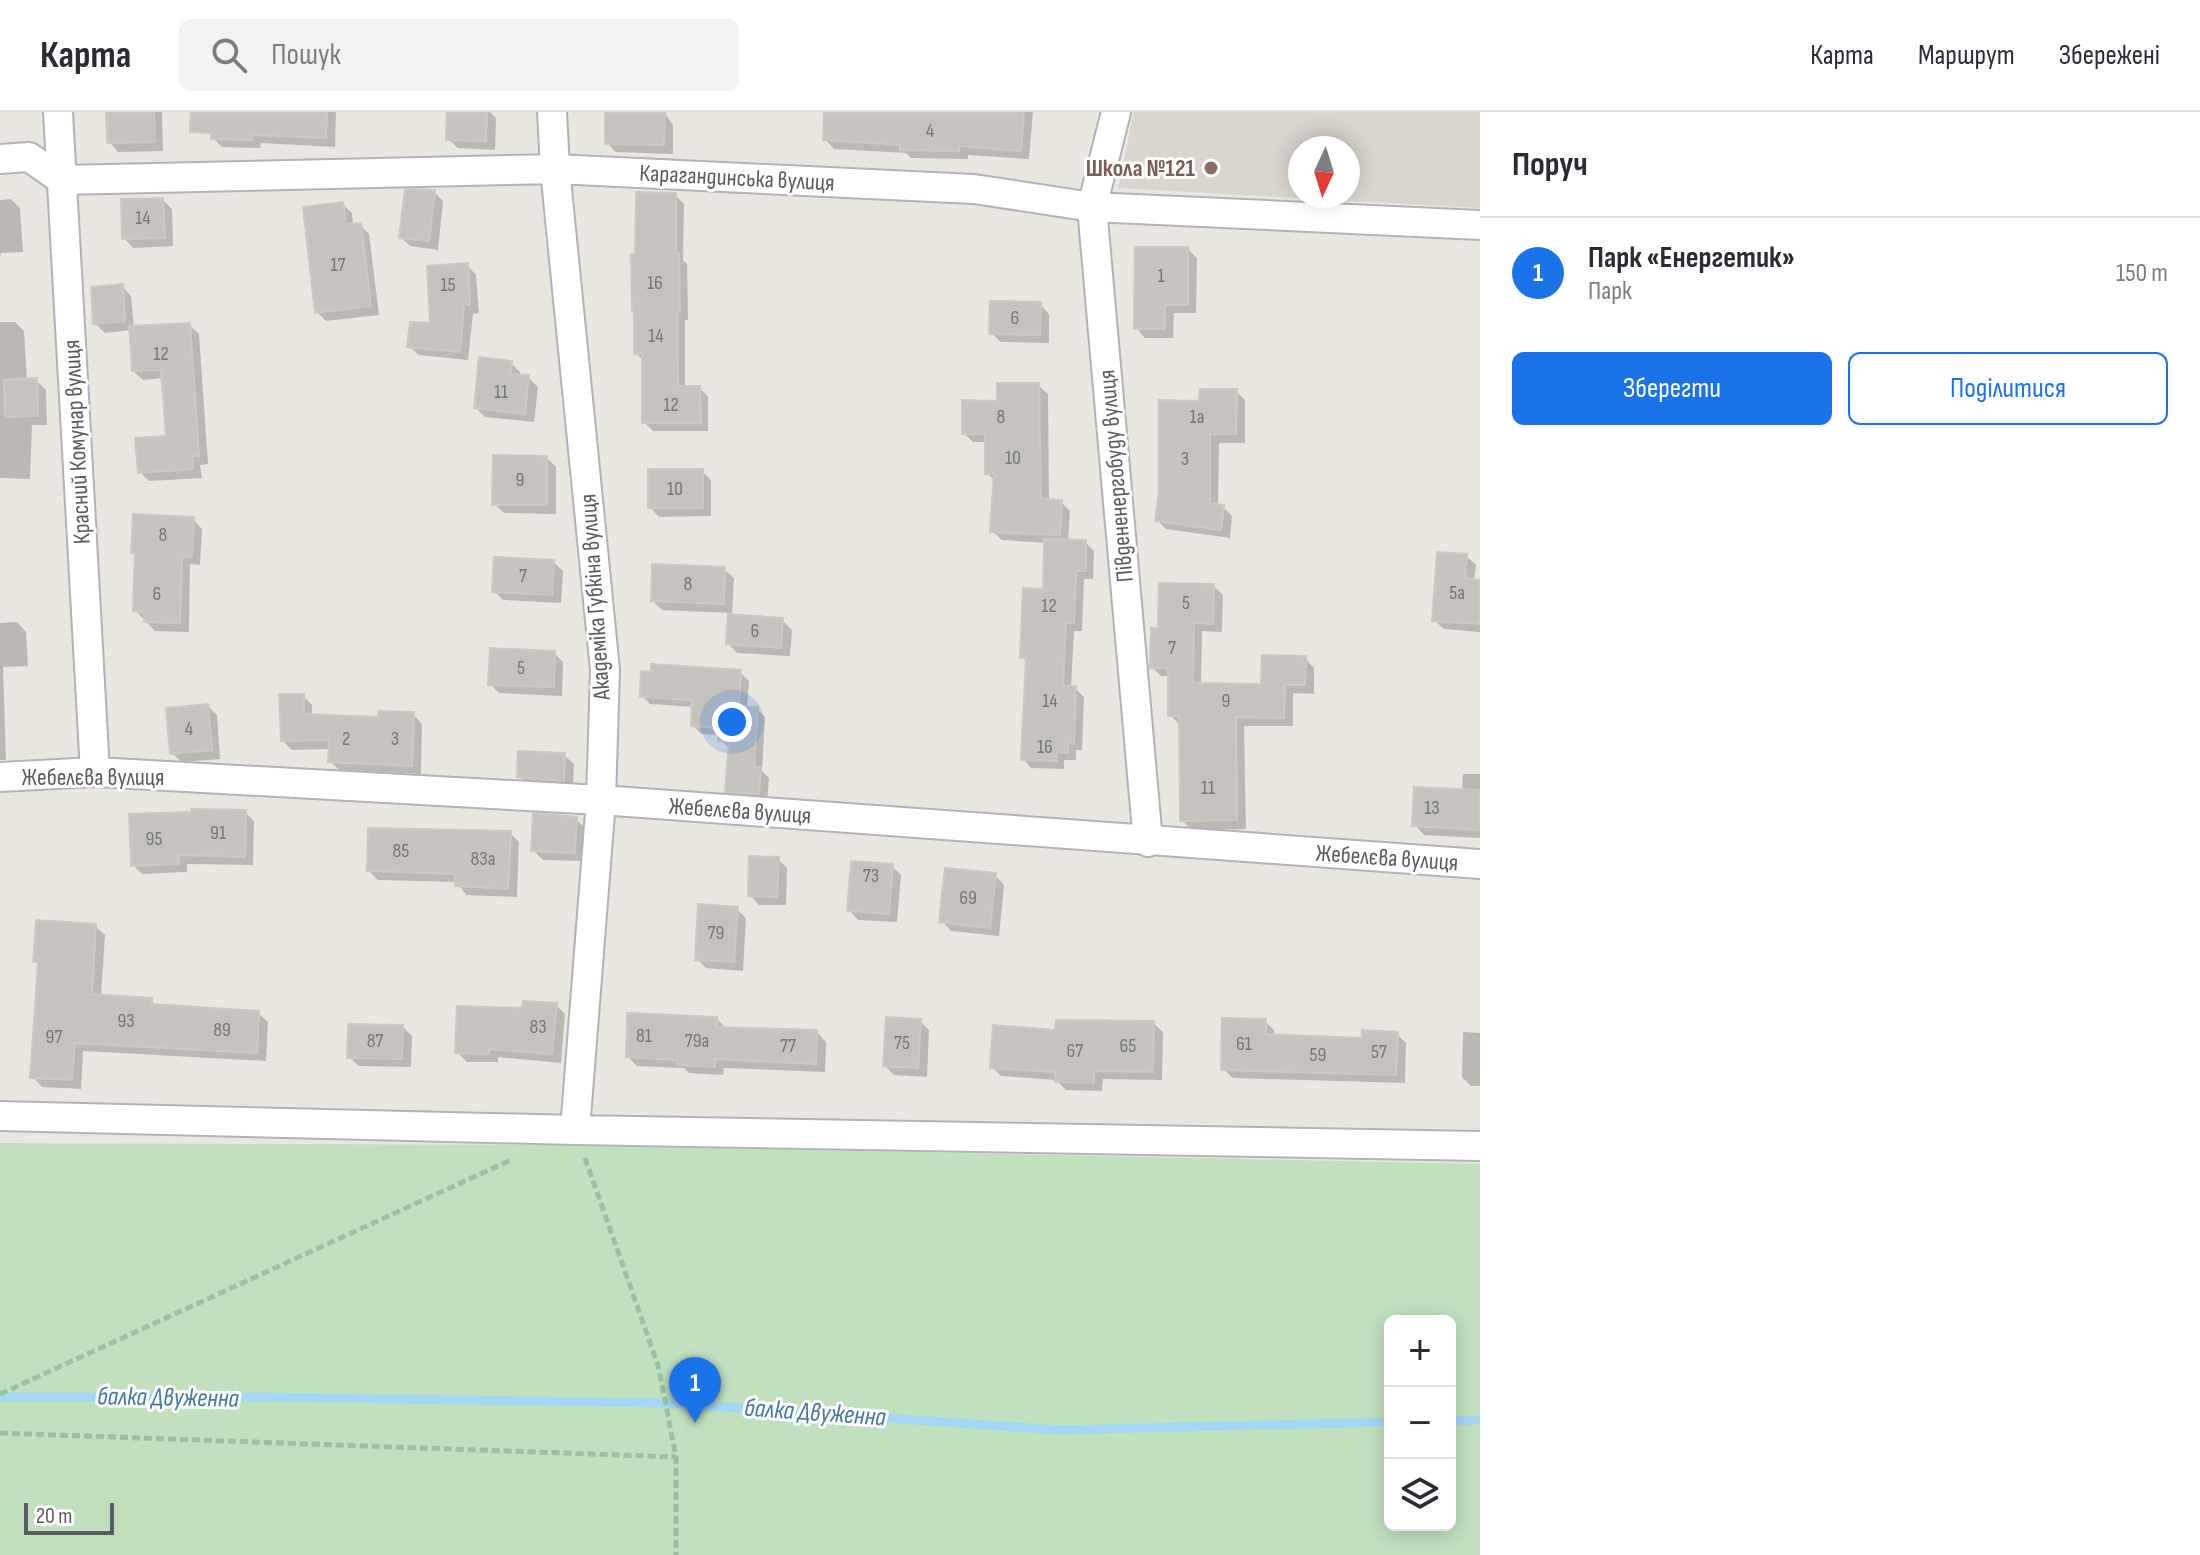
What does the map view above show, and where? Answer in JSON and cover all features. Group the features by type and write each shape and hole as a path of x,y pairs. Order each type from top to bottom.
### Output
{"street":[{"name":"Красний Комунар вулиця","path":"58,112 95,772"},
{"name":"Академіка Губкіна вулиця","path":"552,112 555,169 605,670 601,800 575,1130"},
{"name":"Південенергобуду вулиця","path":"1116,112 1092,207 1148,842"},
{"path":"0,159 29,157 62,180"},
{"name":"Карагандинська вулиця","path":"62,180 555,169 974,189 1092,207 1480,225"},
{"name":"Жебелєва вулиця","path":"0,777 95,772 601,800 1480,864"},
{"path":"0,1116 1480,1146"}],"path":[{"path":"575,1130 658,1365 676,1457 676,1555"},
{"path":"0,1394 518,1157"},
{"path":"0,1433 676,1457"}],"shaded area":[{"name":"Школа №121","path":"1134,112 1480,112 1480,208 1360,201 1360,136 1288,136 1288,197 1118,188"}],"green space":[{"path":"0,1143 573,1145 1480,1164 1480,1555 0,1555"}],"building":[{"path":"106,112 154,112 155,142 107,143"},
{"path":"191,112 327,112 326,138 252,135 252,140 211,139 211,133 190,132"},
{"path":"447,112 487,112 486,141 446,140"},
{"path":"605,112 665,113 664,145 605,144"},
{"path":"824,112 1024,112 1021,151 959,146 959,151 900,150 900,145 823,140"},
{"path":"405,189 435,190 429,241 399,238"},
{"path":"636,192 676,193 680,312 677,312 678,386 700,386 701,423 642,423 642,354 634,354 632,312 631,254 635,254"},
{"path":"163,198 165,238 122,239 121,199"},
{"path":"343,202 346,224 361,223 371,306 315,313 303,207"},
{"path":"1135,247 1188,247 1188,305 1165,305 1165,329 1134,329"},
{"path":"468,263 470,305 464,305 460,352 407,347 410,322 430,323 427,266"},
{"path":"123,284 125,321 93,324 91,287"},
{"path":"990,301 1041,302 1040,335 989,334"},
{"path":"190,323 199,456 192,456 193,469 138,473 135,438 166,436 161,370 132,371 129,326"},
{"path":"479,357 512,361 510,374 529,375 525,414 474,408"},
{"path":"37,378 38,416 5,417 4,380"},
{"path":"997,383 1039,383 1041,499 1062,500 1060,535 990,532 994,474 985,474 985,434 962,434 962,400 997,401"},
{"path":"1200,389 1237,389 1236,434 1210,434 1210,503 1224,505 1221,530 1155,521 1159,492 1159,400 1199,401"},
{"path":"493,455 547,456 547,505 492,505"},
{"path":"648,469 703,469 703,508 648,508"},
{"path":"133,514 194,517 192,557 182,556 180,623 144,622 144,612 133,611"},
{"path":"1044,539 1086,540 1086,571 1076,571 1074,623 1066,623 1063,686 1076,686 1074,743 1068,742 1068,753 1057,752 1057,761 1021,760 1026,658 1020,658 1023,588 1043,589"},
{"path":"1437,552 1467,554 1465,578 1480,580 1479,624 1432,621"},
{"path":"494,557 554,560 552,595 492,592"},
{"path":"652,564 725,567 724,604 651,601"},
{"path":"1159,583 1214,584 1213,624 1194,623 1193,683 1261,684 1262,655 1306,656 1305,685 1285,685 1284,718 1236,717 1237,820 1180,821 1179,716 1168,716 1168,668 1150,668 1151,628 1158,628"},
{"path":"728,614 783,618 781,648 726,644"},
{"path":"490,648 555,651 554,687 488,685"},
{"path":"651,664 741,670 739,706 758,707 754,767 761,767 759,794 725,792 729,741 718,741 718,728 691,726 692,700 640,697 641,671 651,672"},
{"path":"279,694 304,694 304,714 378,717 378,711 414,712 412,766 328,762 329,740 281,741"},
{"path":"208,704 212,750 170,754 166,708"},
{"path":"518,751 565,753 564,781 517,777"},
{"path":"1414,787 1480,790 1480,830 1412,826"},
{"path":"191,809 246,810 245,857 178,855 179,864 131,866 129,814 191,812"},
{"path":"533,813 577,817 575,853 531,851"},
{"path":"368,828 511,831 508,889 455,886 455,874 367,871"},
{"path":"749,856 779,857 777,897 748,896"},
{"path":"851,861 893,864 889,914 847,911"},
{"path":"945,868 996,873 990,928 939,922"},
{"path":"698,904 738,907 734,962 695,960"},
{"path":"36,920 96,924 92,994 152,998 151,1004 259,1011 257,1053 75,1043 72,1080 30,1078 38,962 33,962"},
{"path":"523,1001 557,1003 552,1054 489,1049 489,1054 455,1053 457,1006 522,1008"},
{"path":"627,1013 717,1017 717,1027 817,1030 816,1064 715,1059 715,1067 677,1065 678,1060 626,1057"},
{"path":"886,1017 921,1019 918,1068 883,1066"},
{"path":"1222,1018 1266,1019 1266,1034 1362,1038 1362,1030 1398,1032 1396,1075 1221,1070"},
{"path":"1056,1020 1154,1021 1153,1072 1094,1071 1094,1083 1055,1082 1055,1072 990,1068 993,1025 1055,1030"},
{"path":"348,1024 403,1025 402,1059 347,1058"}],"waterway":[{"name":"балка Двуженна","path":"0,1397 665,1403 1060,1430 1384,1422"},
{"name":"балка Двуженна","path":"1456,1421 1480,1420"}],"place":[{"name":"Школа №121","path":"1211,168"},
{"name":"Парк «Енергетик»","path":"695,1423"}]}
